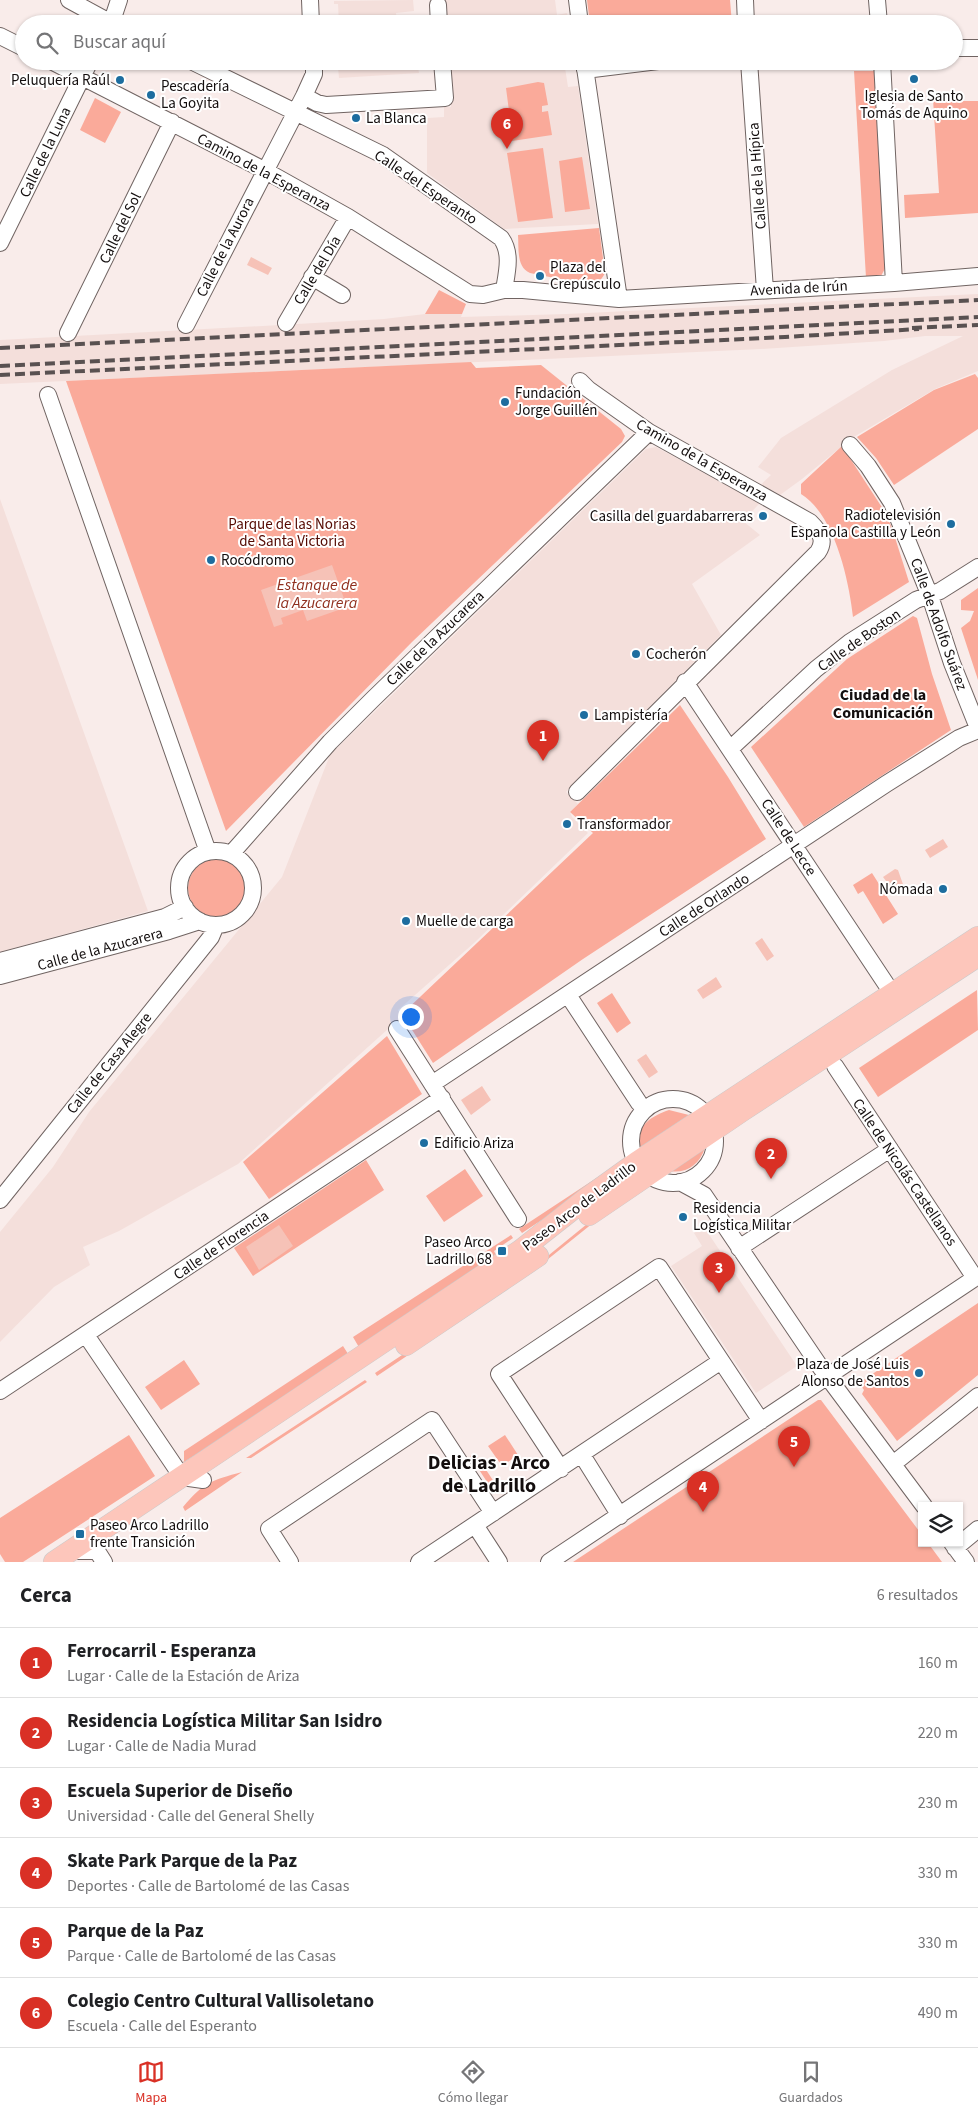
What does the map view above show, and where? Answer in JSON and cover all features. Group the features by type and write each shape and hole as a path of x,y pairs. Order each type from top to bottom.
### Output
{"main road":[{"name":"Paseo Arco de Ladrillo","path":"81,1558 192,1478 521,1250 587,1198 643,1168 710,1123 892,993 978,937"},
{"name":"Paseo Arco de Ladrillo","path":"710,1123 978,956"}],"street":[{"path":"68,0 96,15"},
{"path":"115,15 120,0"},
{"path":"310,0 311,15"},
{"path":"577,0 579,15"},
{"path":"745,0 746,15"},
{"path":"878,0 879,15"},
{"path":"438,5 439,15"},
{"path":"0,36 15,44"},
{"path":"963,48 978,48"},
{"name":"Camino de la Esperanza","path":"70,70 264,170 348,217 470,294 483,295 504,290"},
{"name":"Calle de la Luna","path":"0,243 85,70"},
{"name":"Calle del Esperanto","path":"209,70 383,156 502,239 507,246 508,265 504,290"},
{"name":"Calle de la Aurora","path":"186,326 264,170 304,96 314,70"},
{"path":"304,96 317,103 326,105 445,98 443,70"},
{"path":"504,290 523,290 619,300 586,70"},
{"name":"Calle de la Hípica","path":"750,70 765,290"},
{"path":"882,70 894,283"},
{"path":"321,125 321,114 326,105"},
{"name":"Calle del Sol","path":"68,333 172,122"},
{"name":"Calle del Día","path":"286,323 348,217"},
{"name":"Avenida de Irún","path":"619,300 978,276"},
{"path":"312,277 342,295"},
{"name":"Camino de la Esperanza","path":"580,380 588,389 649,432 810,522 817,529 822,539 822,546 818,552 685,682"},
{"path":"48,395 208,852"},
{"name":"Calle de la Azucarera","path":"231,854 330,742 366,705 649,432"},
{"name":"Calle de Adolfo Suárez","path":"850,445 868,466 892,503 930,596 952,663 978,729"},
{"name":"Calle de Boston","path":"730,749 816,669 850,642 916,600 930,596 953,584 978,567"},
{"path":"577,792 685,682"},
{"name":"Calle de Lecce","path":"685,682 892,993"},
{"name":"Calle de Orlando","path":"432,1084 894,779 959,738 978,729"},
{"path":"216,851 231,854 242,861 251,876 253,888 251,899 246,909 238,918 228,923 216,925 200,921 185,907 180,896 182,873 193,860 208,852 216,851"},
{"name":"Calle de la Azucarera","path":"0,961 165,917 185,907"},
{"name":"Calle de la Azucarera","path":"0,976 200,921"},
{"name":"Calle de Casa Alegre","path":"0,1200 211,938 216,925"},
{"path":"568,995 644,1108"},
{"path":"397,1029 518,1219"},
{"name":"Calle de Nicolás Castellanos","path":"835,1066 976,1277"},
{"name":"Calle de Florencia","path":"0,1391 442,1098"},
{"path":"704,1194 706,1168 715,1148 710,1123 698,1108 688,1102 676,1099 665,1100 644,1108 632,1133 631,1143 643,1168 667,1183 693,1178 706,1168"},
{"path":"739,1248 890,1149"},
{"path":"680,1182 704,1194 827,1377 921,1502"},
{"path":"561,1469 499,1374 659,1267 760,1421"},
{"path":"549,1562 976,1277"},
{"path":"86,1335 165,1452 192,1478"},
{"path":"419,1562 722,1361"},
{"path":"893,1464 978,1396"},
{"path":"290,1562 268,1529 432,1420 493,1513"},
{"path":"582,1455 620,1516"},
{"path":"475,1525 499,1562"},
{"path":"963,1539 978,1529"},
{"path":"954,1547 966,1562"}],"shaded area":[{"path":"413,0 414,11 396,13 396,15 339,15 338,4 334,4 334,1"},
{"path":"445,0 555,0 557,15 446,15"},
{"path":"338,70 418,70 419,73 339,78"},
{"path":"449,70 565,70 568,87 578,86 598,224 504,229 427,173 427,118 444,117 444,107 451,107"},
{"path":"978,294 978,371 935,389 852,438 780,495 772,490 743,521 760,535 692,584 721,635 566,792 578,804 570,812 572,817 588,833 474,943 398,1010 403,1020 388,1029 238,1164 119,1231 83,1247 90,1265 54,1287 0,1342 0,1232 53,1167 89,1112 282,877 330,755 646,449 656,447 748,497 771,475 758,467 781,438 892,370 963,336 925,336 884,341 761,349 0,384 0,340 384,319 425,314 462,314 461,317 566,314"},
{"path":"0,499 148,911 0,952"},
{"path":"704,1227 797,1366 756,1393 671,1266 702,1246 694,1233"}],"green space":[{"path":"587,0 730,0 731,15 589,15"},
{"path":"854,71 877,71 888,263 881,276 866,278"},
{"path":"538,82 544,83 548,105 542,106 542,112 548,111 552,135 512,141 509,117 516,116 515,111 509,111 506,88"},
{"path":"95,98 121,112 105,143 80,130"},
{"path":"933,99 937,101 978,101 978,213 905,218 904,195 939,193"},
{"path":"543,148 553,218 518,222 507,153"},
{"path":"582,157 590,209 565,212 559,161"},
{"path":"599,228 605,273 597,283 589,285 530,273 520,262 518,235"},
{"path":"439,290 466,304 462,314 425,314"},
{"name":"Parque de las Norias de Santa Victoria","path":"471,362 476,368 541,365 621,429 625,436 622,442 412,642 226,831 66,381"},
{"path":"975,374 978,378 978,429 894,485 876,458 857,437 934,390"},
{"path":"842,446 885,512 909,582 853,617 844,568 831,533 823,517 813,504 801,494 801,484"},
{"path":"978,588 978,680 961,628 970,621 974,611 961,610 961,600"},
{"path":"913,616 917,618 932,674 951,730 804,827 751,747 847,659"},
{"path":"680,705 728,777 766,839 583,959 433,1063 402,1014 593,833 570,812"},
{"path":"217,859 233,864 241,872 246,888 241,904 233,912 217,917 201,912 193,904 188,888 193,872 201,864"},
{"path":"872,873 898,914 883,924 863,891 858,894 853,885"},
{"path":"977,990 978,1030 878,1097 859,1068"},
{"path":"612,993 631,1023 617,1033 597,1003"},
{"path":"387,1036 422,1094 269,1199 243,1162"},
{"path":"669,1110 689,1115 638,1149 637,1141 641,1129 650,1119"},
{"path":"705,1148 696,1164 686,1170 668,1171"},
{"path":"366,1160 384,1190 253,1276 234,1248"},
{"path":"465,1169 483,1196 444,1222 426,1196"},
{"path":"604,1173 607,1177 522,1233 519,1229"},
{"path":"603,1211 593,1223 532,1272 377,1376 375,1373 533,1268"},
{"path":"511,1235 513,1238 494,1251 496,1255 360,1349 353,1337"},
{"name":"Plaza de José Luis Alonso de Santos","path":"978,1303 978,1375 897,1441 862,1394 864,1390 859,1383"},
{"path":"343,1346 350,1357 181,1464 184,1461 184,1451"},
{"path":"184,1360 200,1384 161,1410 145,1387"},
{"path":"365,1380 367,1382 251,1458 246,1458"},
{"path":"818,1400 821,1400 918,1530 918,1547 931,1547 942,1562 573,1562"},
{"path":"129,1435 155,1476 23,1562 5,1562 0,1554 0,1518"},
{"path":"505,1435 518,1455 502,1466 488,1446"},
{"path":"475,1453 500,1491 495,1494 470,1456"},
{"path":"242,1472 185,1511 183,1507 203,1487 215,1480"}],"water":[{"path":"251,257 272,268 268,275 247,265"},
{"name":"Estanque de la Azucarera","path":"332,565 347,607 307,621 303,610 281,618 283,624 274,627 261,590"},
{"path":"943,839 948,847 930,858 925,850"},
{"path":"895,869 898,870 905,890 901,894 895,893 883,877"},
{"path":"762,938 774,956 767,961 755,943"},
{"path":"716,977 722,987 703,999 697,990"},
{"path":"646,1054 658,1072 649,1078 637,1060"},
{"path":"482,1086 491,1100 471,1115 461,1100"},
{"path":"279,1225 293,1246 259,1270 246,1247"}],"railway":[{"path":"0,348 978,300"},
{"path":"0,366 978,317"},
{"path":"912,328 978,325"},
{"path":"0,375 919,329"}],"place":[{"name":"Iglesia de Santo Tomás de Aquino","path":"914,79"},
{"name":"Peluquería Raúl","path":"120,80"},
{"name":"Pescadería La Goyita","path":"151,95"},
{"name":"La Blanca","path":"356,118"},
{"name":"Colegio Centro Cultural Vallisoletano","path":"507,149"},
{"name":"Plaza del Crepúsculo","path":"540,276"},
{"name":"Fundación Jorge Guillén","path":"505,402"},
{"name":"Casilla del guardabarreras","path":"763,516"},
{"name":"Radiotelevisión Española Castilla y León","path":"951,524"},
{"name":"Rocódromo","path":"211,560"},
{"name":"Cocherón","path":"636,654"},
{"name":"Lampistería","path":"584,715"},
{"name":"Ferrocarril - Esperanza","path":"543,761"},
{"name":"Transformador","path":"567,824"},
{"name":"Nómada","path":"943,889"},
{"name":"Muelle de carga","path":"406,921"},
{"name":"Edificio Ariza","path":"424,1143"},
{"name":"Residencia Logística Militar San Isidro","path":"771,1179"},
{"name":"Residencia Logística Militar","path":"683,1217"},
{"name":"Paseo Arco Ladrillo 68","path":"502,1251"},
{"name":"Escuela Superior de Diseño","path":"719,1293"},
{"name":"Plaza de José Luis Alonso de Santos","path":"919,1373"},
{"name":"Parque de la Paz","path":"794,1467"},
{"name":"Skate Park Parque de la Paz","path":"703,1512"},
{"name":"Paseo Arco Ladrillo frente Transición","path":"80,1534"}],"district":[{"name":"Ciudad de la Comunicación","path":"883,703"},
{"name":"Delicias - Arco de Ladrillo","path":"489,1474"}]}
